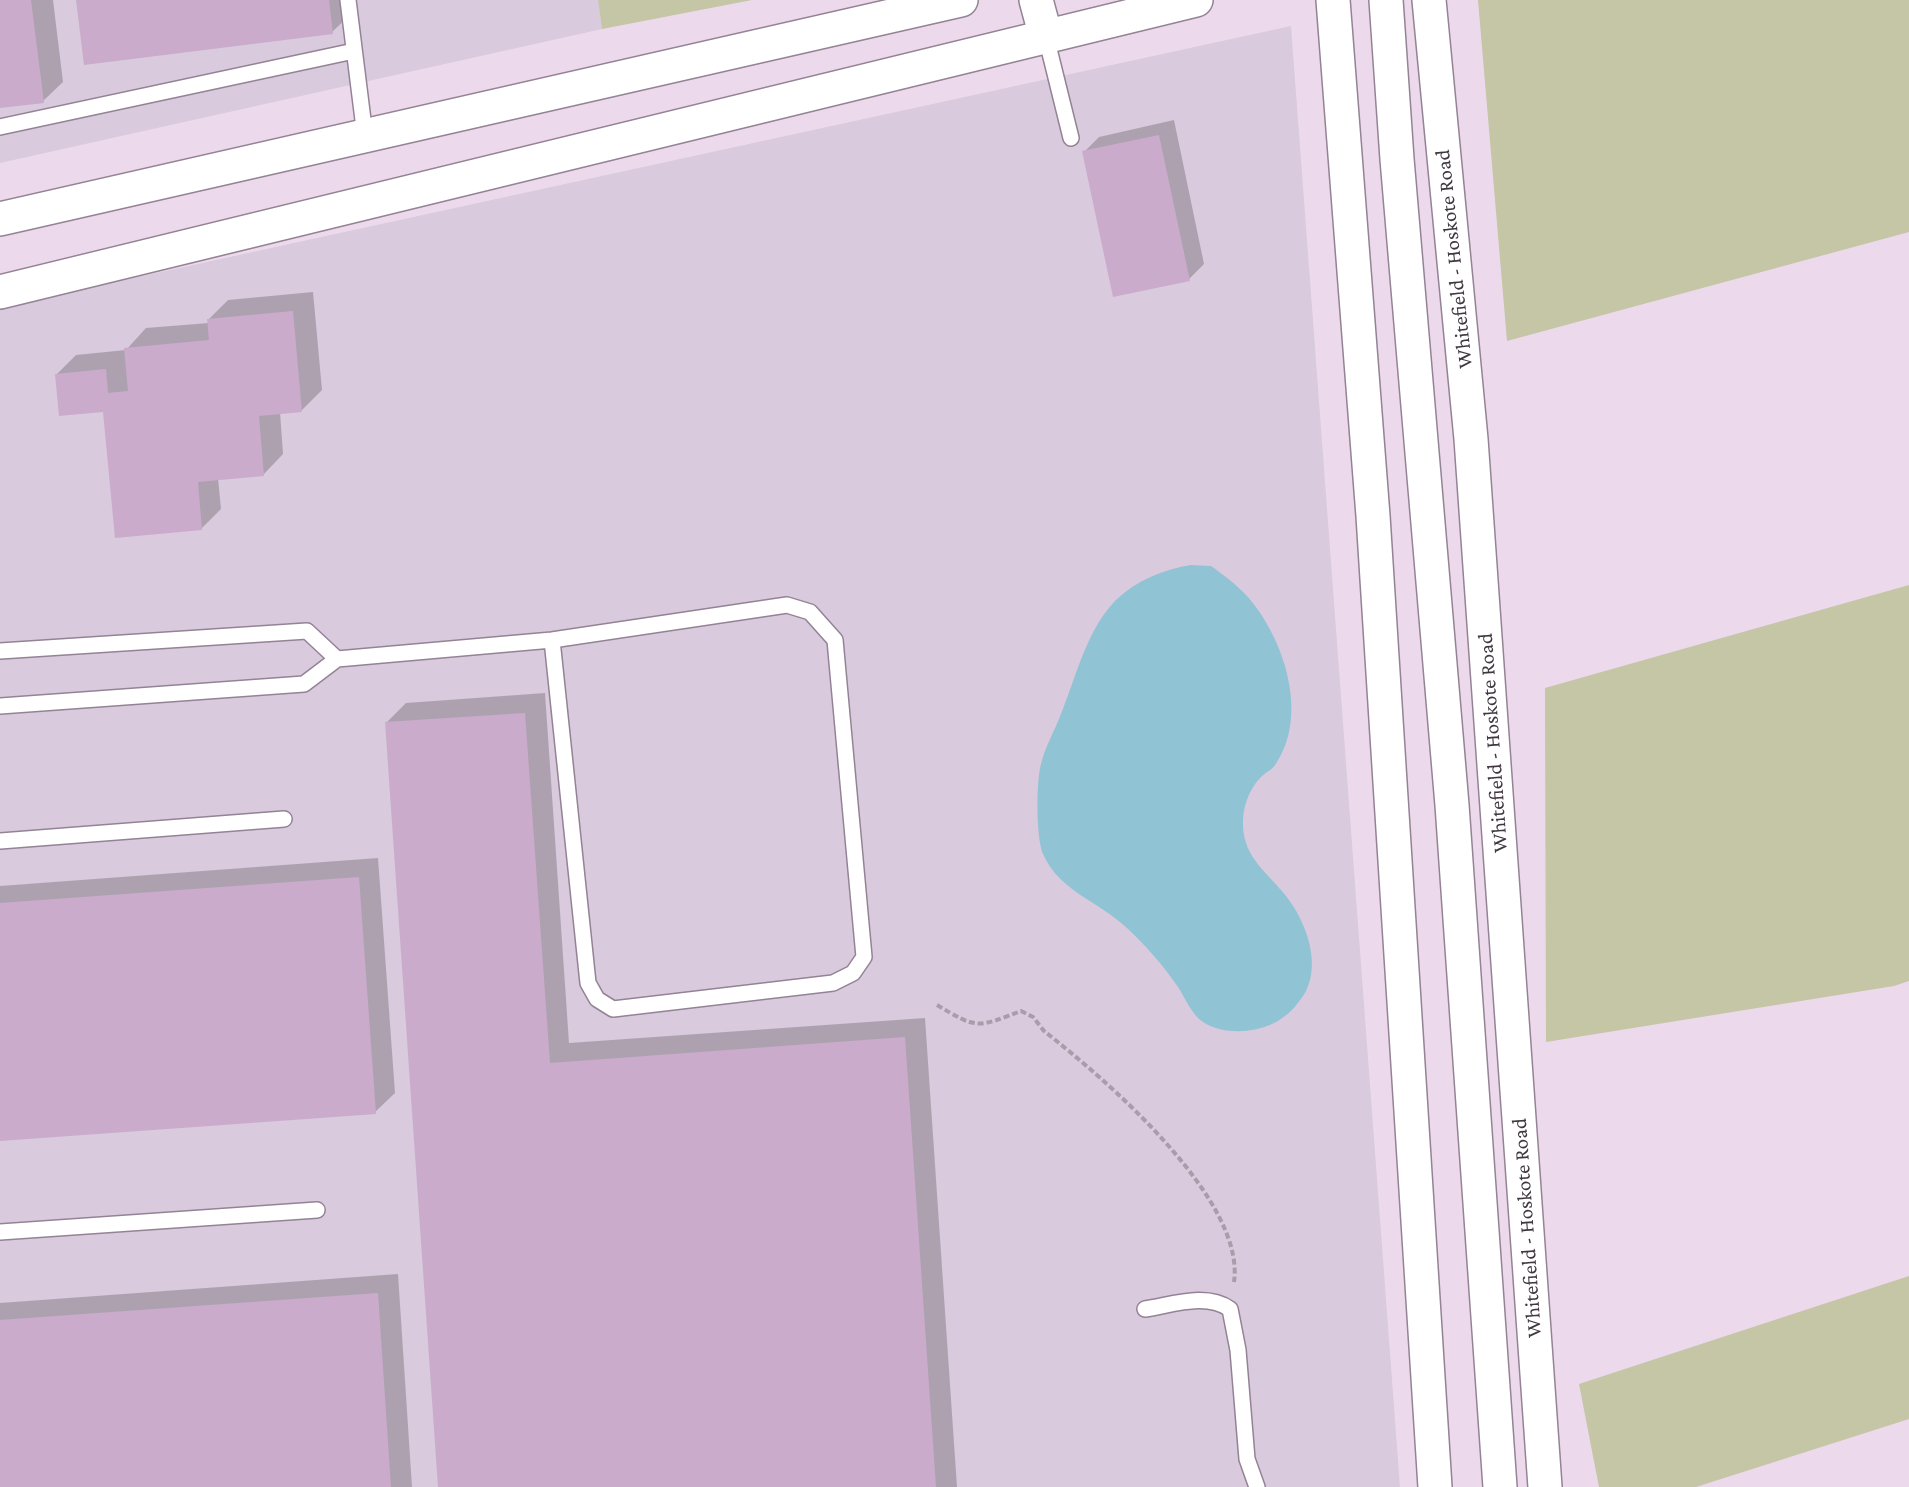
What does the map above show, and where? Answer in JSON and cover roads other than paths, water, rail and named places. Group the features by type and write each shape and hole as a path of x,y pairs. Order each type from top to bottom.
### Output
{"street":[{"path":"0,219 962,0"},
{"path":"1036,0 1046,37"},
{"path":"0,292 1196,0"},
{"path":"1333,0 1373,516 1435,1487"},
{"path":"1386,0 1397,159 1452,805 1500,1487"},
{"name":"Whitefield - Hoskote Road","path":"1429,0 1472,439 1545,1487"}],"lane":[{"path":"348,0 365,136"},
{"path":"1046,37 1071,138"},
{"path":"0,126 354,51"},
{"path":"0,706 304,684 337,659 552,640 787,605 810,612 835,640 864,957 853,973 833,983 613,1009 597,999 588,983 552,640"},
{"path":"0,651 307,631 337,659"},
{"path":"0,841 284,819"},
{"path":"0,1232 317,1210"},
{"path":"1145,1309 1203,1300 1221,1302 1230,1309 1238,1350 1247,1459 1257,1487"}],"water":[{"path":"1191,565 1211,566 1238,587 1252,602 1274,638 1289,681 1290,725 1285,746 1274,767 1261,777 1250,793 1245,806 1243,826 1244,837 1252,856 1286,896 1305,929 1312,967 1306,991 1296,1006 1277,1021 1254,1030 1234,1031 1214,1028 1198,1018 1167,971 1141,942 1116,919 1059,878 1043,854 1039,835 1039,772 1083,654 1097,625 1116,600 1141,581 1160,573"}]}
